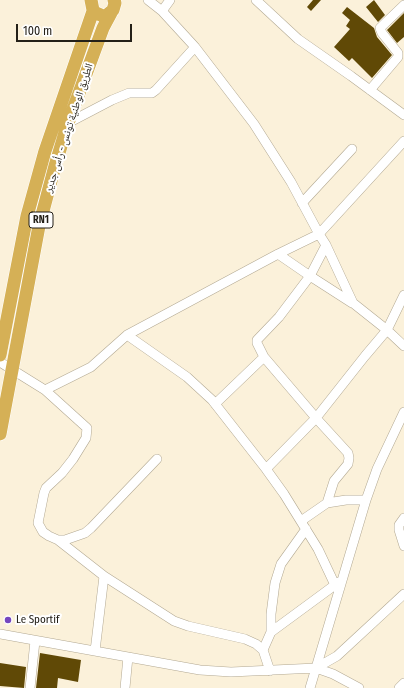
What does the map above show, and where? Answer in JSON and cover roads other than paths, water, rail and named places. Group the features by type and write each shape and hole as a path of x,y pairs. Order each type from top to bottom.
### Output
{"highway":[{"name":"RN1","path":"111,13 114,7 114,0"},
{"path":"92,7 99,15 103,16 111,13"},
{"name":"الطريق الوطنية تونس - رأس جدير","path":"0,355 27,216 45,151 92,7"},
{"name":"الطريق الوطنية تونس - رأس جدير","path":"0,434 40,226 54,166 103,28 111,13"}],"street":[{"path":"83,0 92,7"},
{"path":"148,0 162,11 195,47 254,124 291,182 326,245 353,303"},
{"path":"162,11 170,0"},
{"path":"256,0 298,39 404,115"},
{"path":"370,90 398,57 398,53 380,28 404,5"},
{"path":"68,123 112,100 129,93 152,92 156,90 195,47"},
{"path":"45,390 91,367 127,335 278,254 319,234 404,141"},
{"path":"302,203 352,149"},
{"path":"326,245 310,276 279,318 257,340 257,343 264,357 348,453 348,464 332,486 328,503"},
{"path":"278,254 353,303 387,330 404,346"},
{"path":"266,469 316,418 387,330 404,295"},
{"path":"127,335 187,377 215,404 266,469 304,525 338,583"},
{"path":"215,404 264,357"},
{"path":"0,362 12,368 45,390 84,425 87,431 86,438 73,459 62,473 46,488 38,523 43,532 58,540 104,576 174,620 188,626 245,639 256,644 263,650 270,671"},
{"path":"310,688 338,583 366,500 377,469 404,412"},
{"path":"58,540 79,536 91,528 157,459"},
{"path":"263,650 271,632 271,614 275,583 281,564 304,525 328,503 366,500"},
{"path":"404,518 399,525 404,546"},
{"path":"95,651 104,576"},
{"path":"271,632 338,583"},
{"path":"316,668 337,656 404,594"},
{"path":"0,634 200,670 231,672 316,668 333,674 359,688"},
{"path":"30,688 35,641"},
{"path":"125,688 128,657"},
{"path":"399,688 404,683"}],"place":[{"name":"Le Sportif","path":"8,620"}]}
